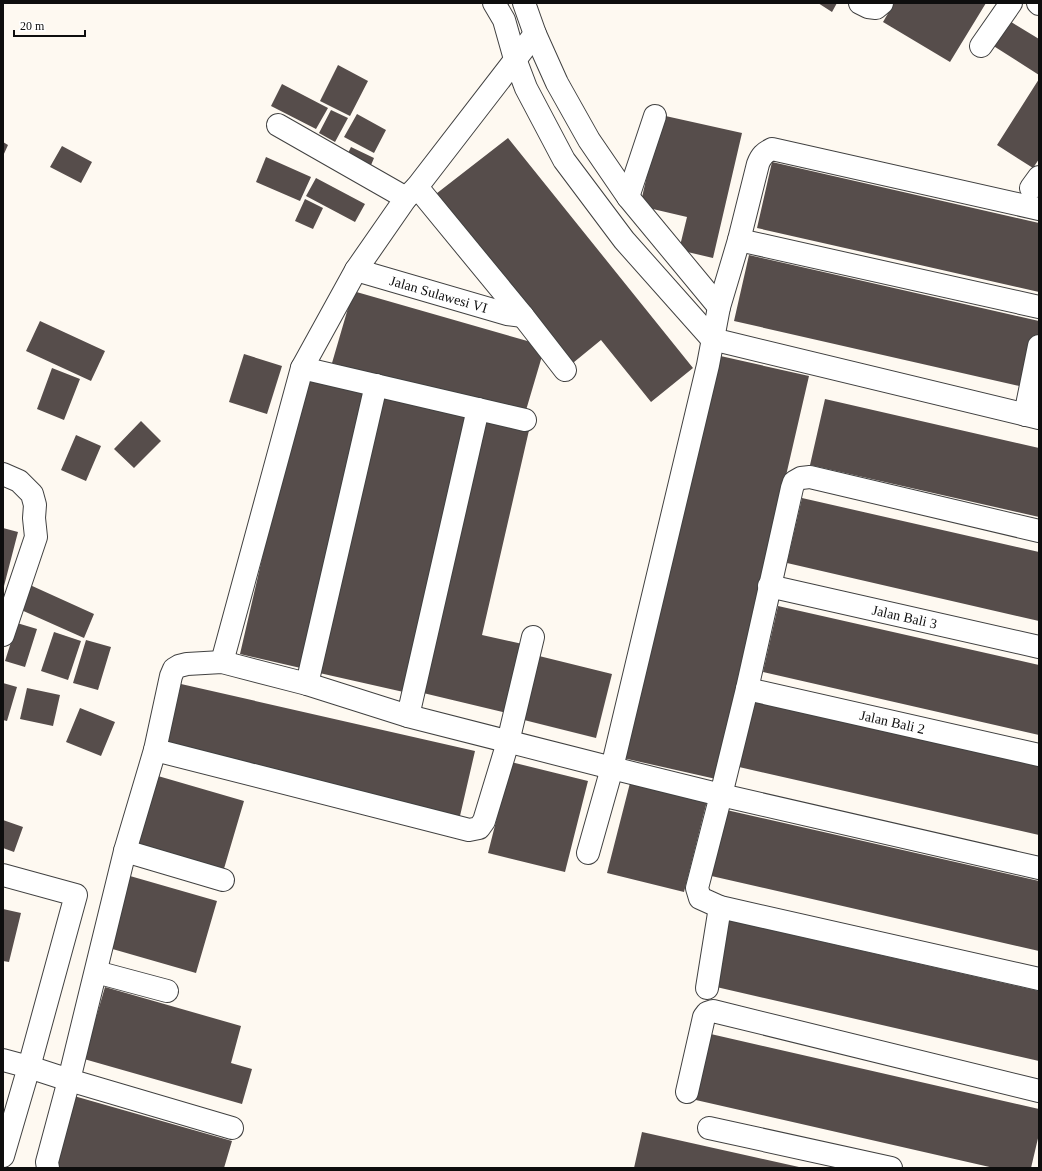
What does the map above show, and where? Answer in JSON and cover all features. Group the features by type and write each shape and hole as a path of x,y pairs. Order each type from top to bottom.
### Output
{"street":[{"path":"494,3 504,20 515,59 526,88 564,160 624,240 712,338 1032,416 1039,346"},
{"path":"524,3 535,34 557,83 589,140 628,197 719,307"},
{"path":"860,3 868,7 876,8 882,3"},
{"path":"982,46 1011,3"},
{"path":"222,662 302,368 356,270 412,193 535,34"},
{"path":"628,197 655,116"},
{"path":"278,125 412,193 523,316 565,370"},
{"path":"588,853 612,768 706,373 719,307 739,240 760,158 764,153 772,149 1039,209"},
{"path":"739,240 1039,307"},
{"name":"Jalan Sulawesi VI","path":"356,270 507,314 523,316"},
{"path":"302,368 525,420"},
{"path":"307,684 376,385"},
{"path":"408,716 478,409"},
{"path":"3,474 19,481 32,494 35,505 34,518 36,537 3,635"},
{"path":"1039,531 810,477 801,478 794,482 721,795 697,888 700,898 720,907 1039,979"},
{"name":"Jalan Bali 3","path":"769,586 1039,647"},
{"path":"155,750 469,830 478,828 484,821 508,742 533,637"},
{"path":"48,1168 46,1162 69,1080 125,851 155,750 171,676 174,669 179,666 187,664 222,662 307,684 408,716 508,742 721,795 1039,868"},
{"name":"Jalan Bali 2","path":"746,689 1039,755"},
{"path":"125,851 223,880"},
{"path":"3,875 76,895 3,1156"},
{"path":"707,988 720,907"},
{"path":"96,972 167,991"},
{"path":"687,1092 704,1017 707,1013 713,1011 1039,1091"},
{"path":"3,1060 232,1128"},
{"path":"709,1128 891,1168"}],"building":[{"path":"818,3 837,3 832,12"},
{"path":"894,3 986,3 950,62 883,22"},
{"path":"1008,20 1039,39 1039,75 992,45"},
{"path":"338,65 368,81 350,116 320,101"},
{"path":"1039,79 1039,159 1033,168 997,145"},
{"path":"282,84 328,108 316,129 271,106"},
{"path":"331,110 348,118 335,142 319,133"},
{"path":"357,114 386,130 374,153 344,137"},
{"path":"661,115 742,133 713,258 679,250 687,217 640,206"},
{"path":"508,138 693,368 651,402 601,340 568,367 432,197"},
{"path":"3,142 8,145 3,156"},
{"path":"62,146 92,162 81,183 50,167"},
{"path":"351,147 374,158 369,170 345,159"},
{"path":"266,157 311,177 300,201 256,182"},
{"path":"772,162 1039,223 1039,292 757,228"},
{"path":"316,178 365,204 355,222 306,196"},
{"path":"305,199 323,208 313,229 295,221"},
{"path":"749,255 1039,321 1039,341 1028,388 734,321"},
{"path":"353,291 545,346 524,417 332,363"},
{"path":"40,321 105,351 91,381 26,351"},
{"path":"244,354 282,366 267,414 229,402"},
{"path":"716,355 809,376 716,779 623,758"},
{"path":"52,368 80,379 64,420 37,409"},
{"path":"304,377 370,393 305,669 240,654"},
{"path":"379,394 472,415 408,693 315,672"},
{"path":"825,399 1039,448 1039,517 810,465"},
{"path":"482,415 530,426 482,635 527,645 511,714 419,692"},
{"path":"141,421 161,441 134,468 114,449"},
{"path":"76,435 101,446 86,481 61,470"},
{"path":"802,498 1039,552 1039,621 787,563"},
{"path":"3,528 18,532 4,586 3,586"},
{"path":"30,585 94,614 84,638 19,609"},
{"path":"778,606 1039,665 1039,735 763,672"},
{"path":"17,623 37,629 25,667 5,661"},
{"path":"54,632 81,641 68,680 41,671"},
{"path":"86,640 111,647 98,690 73,683"},
{"path":"535,655 612,674 596,738 520,719"},
{"path":"3,683 17,687 7,721 3,720"},
{"path":"181,684 475,751 460,816 166,750"},
{"path":"27,688 60,695 53,726 20,719"},
{"path":"754,701 1039,766 1039,835 739,767"},
{"path":"80,708 115,722 101,756 66,742"},
{"path":"511,762 588,781 565,872 488,853"},
{"path":"158,776 244,801 223,872 137,848"},
{"path":"630,783 707,801 684,892 607,873"},
{"path":"722,809 1039,881 1039,951 707,875"},
{"path":"3,820 23,827 14,852 3,848"},
{"path":"130,876 217,901 196,973 109,948"},
{"path":"3,909 21,913 9,962 3,961"},
{"path":"727,920 1039,991 1039,1061 712,986"},
{"path":"105,987 241,1026 231,1063 252,1069 242,1104 84,1059"},
{"path":"702,1032 1039,1109 1039,1134 1031,1168 994,1168 687,1098"},
{"path":"74,1096 232,1141 224,1168 55,1168"},
{"path":"642,1132 799,1167 799,1168 634,1168"}]}
